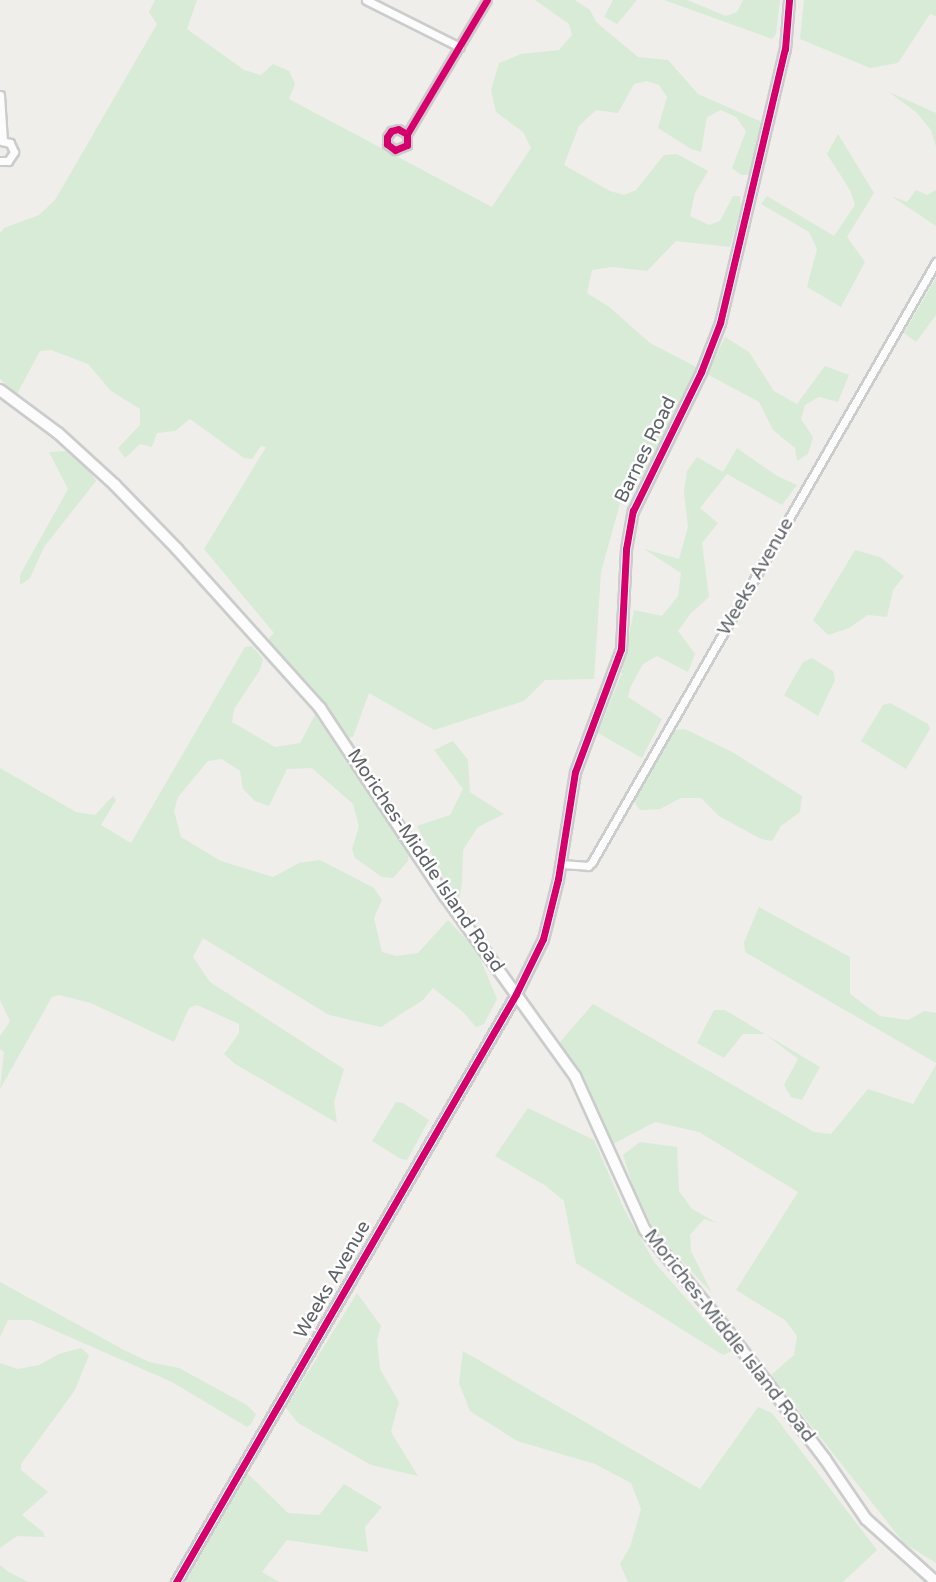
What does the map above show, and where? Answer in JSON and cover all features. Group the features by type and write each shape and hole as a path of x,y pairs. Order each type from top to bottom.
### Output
{"main road":[{"name":"Moriches-Middle Island Road","path":"0,390 58,433 115,485 310,695 439,887 575,1076 645,1230 726,1329 825,1459 866,1519 936,1582"}],"street":[{"path":"366,0 460,47"},
{"path":"407,134 487,0"},
{"name":"Barnes Road","path":"516,994 543,939 561,863 575,772 621,649 626,549 633,511 701,372 720,324 785,49 789,0"},
{"path":"0,94 2,141 10,143 14,152 8,161 0,161"},
{"name":"Weeks Avenue","path":"561,863 588,866 592,862 936,262"},
{"name":"Weeks Avenue","path":"176,1582 516,994"}],"green space":[{"path":"155,0 197,0 187,29 244,70 261,75 273,64 289,71 295,84 289,99 492,207 531,148 523,132 496,112 491,90 499,63 521,54 559,50 572,35 569,24 535,0 575,0 590,10 596,22 638,57 668,60 698,94 762,122 750,175 741,175 732,168 746,131 736,117 721,110 707,117 701,152 691,149 658,128 667,97 659,85 647,81 634,84 618,113 596,110 579,126 564,165 610,191 624,195 636,190 664,155 677,154 708,171 695,193 690,216 709,225 720,221 733,196 740,196 741,207 730,247 676,241 647,271 613,267 592,270 587,293 608,306 650,343 698,368 641,479 634,478 624,489 601,572 594,679 545,680 524,701 434,730 369,693 353,737 349,738 312,687 270,647 269,638 274,633 204,549 266,447 261,446 252,459 244,458 190,419 175,431 157,433 152,447 140,444 125,458 118,448 140,425 140,409 111,391 88,364 51,350 40,351 17,394 0,379 0,233 4,228 39,215 55,200 157,24 149,12"},
{"path":"613,0 637,0 617,24 604,17"},
{"path":"664,0 687,0 726,16 737,12 743,0 780,0 776,34 772,39"},
{"path":"804,0 936,0 936,16 930,14 898,63 870,68 800,39"},
{"path":"889,92 936,113 936,147 931,130 916,112"},
{"path":"838,134 874,193 847,237 865,262 841,307 807,287 817,249 809,232 761,204 767,196 834,236 855,205 850,190 827,154"},
{"path":"916,190 927,195 936,190 936,226 891,196 907,202"},
{"path":"936,278 936,315 916,342 904,333"},
{"path":"725,337 749,352 774,391 797,404 825,366 849,375 838,402 819,397 805,405 801,419 813,437 808,454 797,461 795,448 773,430 759,402 707,374"},
{"path":"737,448 777,476 797,485 782,505 727,474 700,508 718,523 702,543 709,597 691,613 678,631 695,654 688,672 657,656 643,664 631,686 628,697 662,719 642,758 598,733 621,675 634,610 662,616 678,596 681,573 644,549 679,559 688,527 684,492 687,471 697,457 723,472"},
{"path":"67,451 88,468 96,481 44,547 30,578 20,585 20,575 68,489 49,452"},
{"path":"855,550 880,557 904,576 893,590 887,617 868,615 849,628 828,635 813,620"},
{"path":"252,646 263,659 260,670 234,709 232,722 275,747 300,743 315,715 409,854 408,861 393,878 382,877 355,858 352,849 359,826 353,804 312,768 287,769 269,806 255,801 243,789 240,771 222,759 208,761 178,797 174,811 181,837 221,861 273,877 299,863 320,860 374,888 382,900 374,918 382,952 396,956 418,953 448,920 477,951 497,999 484,1024 476,1027 463,1012 433,988 423,1000 381,1027 329,1015 203,938 193,957 210,982 344,1069 334,1102 337,1123 235,1064 224,1054 239,1033 239,1024 197,1005 189,1008 174,1042 91,1003 59,995 52,997 0,1089 4,1052 0,1049 0,1036 10,1021 0,1000 0,768 76,812 95,815 113,796 116,800 101,825 131,843 245,647"},
{"path":"812,658 833,671 835,680 818,716 784,695 803,662"},
{"path":"890,703 928,724 930,729 906,769 861,741 883,705"},
{"path":"685,729 734,753 802,796 800,812 781,826 772,841 761,839 719,816 701,798 681,798 660,809 640,810 634,801 675,730"},
{"path":"453,741 468,760 470,792 504,814 478,827 463,850 458,905 417,826 450,815 463,789 434,750"},
{"path":"759,907 850,957 850,994 880,1016 908,1020 924,1011 936,1013 936,1063 745,952 744,942"},
{"path":"593,1004 814,1132 831,1134 868,1089 913,1104 936,1065 936,1563 904,1543 771,1375 794,1355 797,1336 785,1320 736,1290 798,1192 699,1132 655,1122 613,1144 560,1042"},
{"path":"714,1010 725,1010 765,1034 743,1034 724,1058 697,1043"},
{"path":"765,1034 820,1067 802,1100 791,1097 784,1085 798,1059"},
{"path":"396,1102 403,1103 429,1120 407,1160 372,1141"},
{"path":"528,1108 594,1140 624,1209 655,1263 732,1351 723,1355 576,1263 564,1201 546,1186 495,1156"},
{"path":"640,1142 677,1147 679,1191 692,1209 717,1223 704,1219 690,1235 691,1251 712,1293 656,1234 633,1187 623,1155"},
{"path":"0,1282 124,1350 149,1362 179,1368 247,1405 256,1414 251,1424 247,1427 172,1382 31,1320 8,1320 0,1337"},
{"path":"357,1293 381,1326 377,1340 380,1369 399,1402 391,1432 418,1476 371,1465 298,1423 286,1408"},
{"path":"81,1348 89,1355 75,1390 21,1464 21,1470 48,1492 22,1515 43,1532 45,1537 17,1536 0,1548 0,1363 18,1369 39,1365 59,1354"},
{"path":"463,1351 700,1489 758,1407 772,1413 877,1550 843,1582 628,1582 620,1564 630,1547 641,1509 631,1483 595,1464 517,1441 470,1411 459,1383"},
{"path":"248,1474 288,1513 319,1515 344,1484 382,1507 365,1527 368,1552 287,1540 262,1572 279,1582 185,1582"},
{"path":"0,1565 7,1571 28,1582 0,1582"}],"cycle path":[{"path":"407,134 398,129 391,131 387,144 395,150 407,145 407,134 487,0"},
{"path":"176,1582 516,994 543,939 558,879 575,772 621,649 626,549 633,511 701,372 720,323 785,49 789,0"}]}
